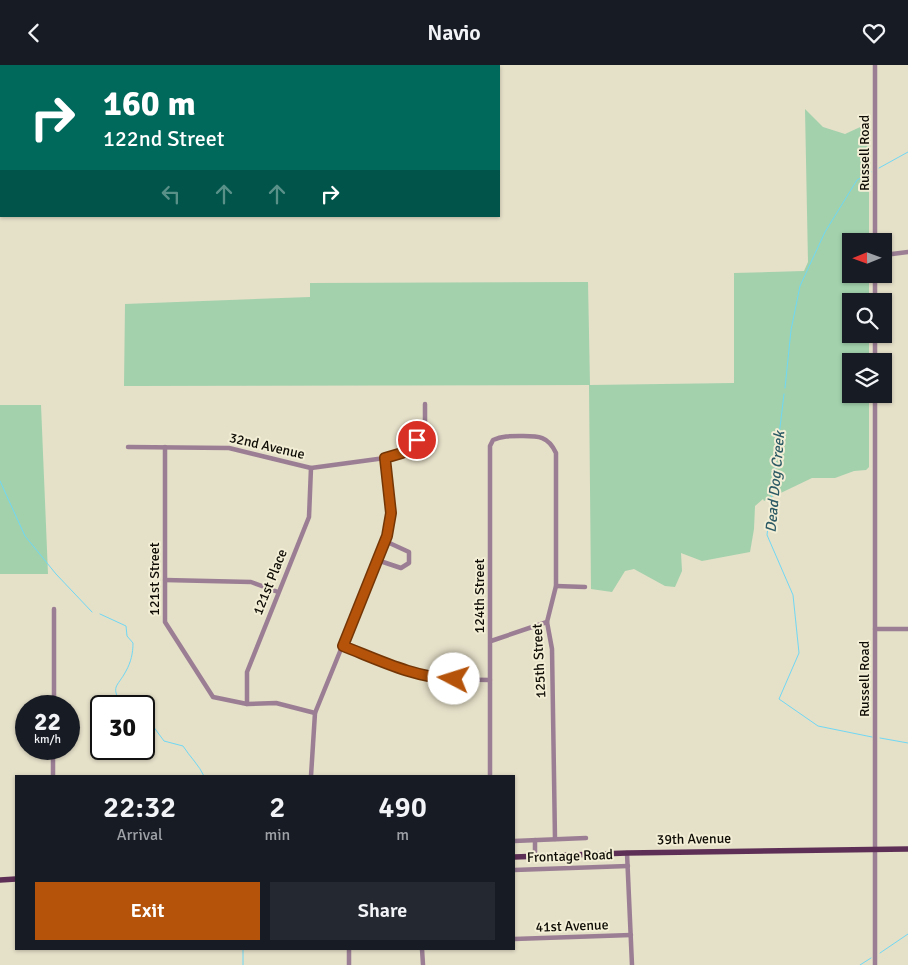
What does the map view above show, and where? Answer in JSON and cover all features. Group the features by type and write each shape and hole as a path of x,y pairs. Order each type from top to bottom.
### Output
{"main road":[{"name":"39th Avenue","path":"515,857 627,853 908,849"},
{"path":"0,880 15,879"}],"street":[{"name":"Russell Road","path":"875,65 875,233"},
{"path":"892,254 908,252"},
{"name":"Russell Road","path":"875,403 876,965"},
{"name":"32nd Avenue","path":"128,447 229,447 311,468 385,458 402,453 417,440 425,422 425,404"},
{"name":"125th Street","path":"490,447 493,440 500,437 536,436 547,440 553,445 556,453 556,586 546,622 552,649 555,839"},
{"name":"121st Street","path":"165,447 165,622 213,697 247,704"},
{"name":"124th Street","path":"490,447 490,775"},
{"path":"311,775 315,713 385,541 391,513 385,458"},
{"name":"121st Place","path":"247,704 247,672 309,517 311,468"},
{"path":"377,560 401,568 409,563 409,552 385,541"},
{"path":"165,580 251,582 278,592"},
{"path":"556,586 585,587"},
{"path":"54,609 54,695"},
{"path":"490,641 546,622"},
{"path":"876,629 908,629"},
{"path":"343,646 411,672 436,679 490,680"},
{"path":"247,704 276,703 315,713"},
{"path":"53,760 53,775"},
{"path":"515,841 586,838"},
{"path":"535,840 535,856"},
{"path":"627,853 632,965"},
{"name":"Frontage Road","path":"515,870 628,865"},
{"name":"41st Avenue","path":"515,939 631,935"},
{"path":"349,950 349,965"},
{"path":"422,950 423,965"}],"green space":[{"path":"805,109 823,127 845,134 869,123 869,233 842,233 842,283 869,283 869,293 842,293 842,343 869,343 869,353 842,353 842,403 869,403 869,467 866,470 854,471 835,478 812,478 764,501 763,499 755,506 750,552 702,561 681,553 682,571 675,587 665,586 634,569 625,571 612,592 591,589 589,385 124,386 125,304 310,297 310,283 588,282 590,385 734,383 734,273 804,271 808,262"},
{"path":"0,405 41,405 48,574 0,574"}],"waterway":[{"name":"Dead Dog Creek","path":"879,168 908,152"},
{"name":"Dead Dog Creek","path":"785,388 791,330 800,286 825,232 857,180 871,172"},
{"name":"Dead Dog Creek","path":"784,394 767,535 793,595 799,653 779,699 818,726 872,737"},
{"path":"0,481 25,536 56,574 92,612"},
{"path":"100,614 126,626 127,636 133,643 129,664 116,687 116,695"},
{"path":"155,729 164,741 183,746 204,775"},
{"name":"Dead Dog Creek","path":"880,738 908,743"},
{"name":"Dead Dog Creek","path":"880,953 908,934"},
{"path":"243,950 243,965"},
{"name":"Dead Dog Creek","path":"860,965 871,958"}],"route":[{"path":"417,440 402,453 385,458 391,513 387,536 343,646 411,672 436,679 454,679"}]}
